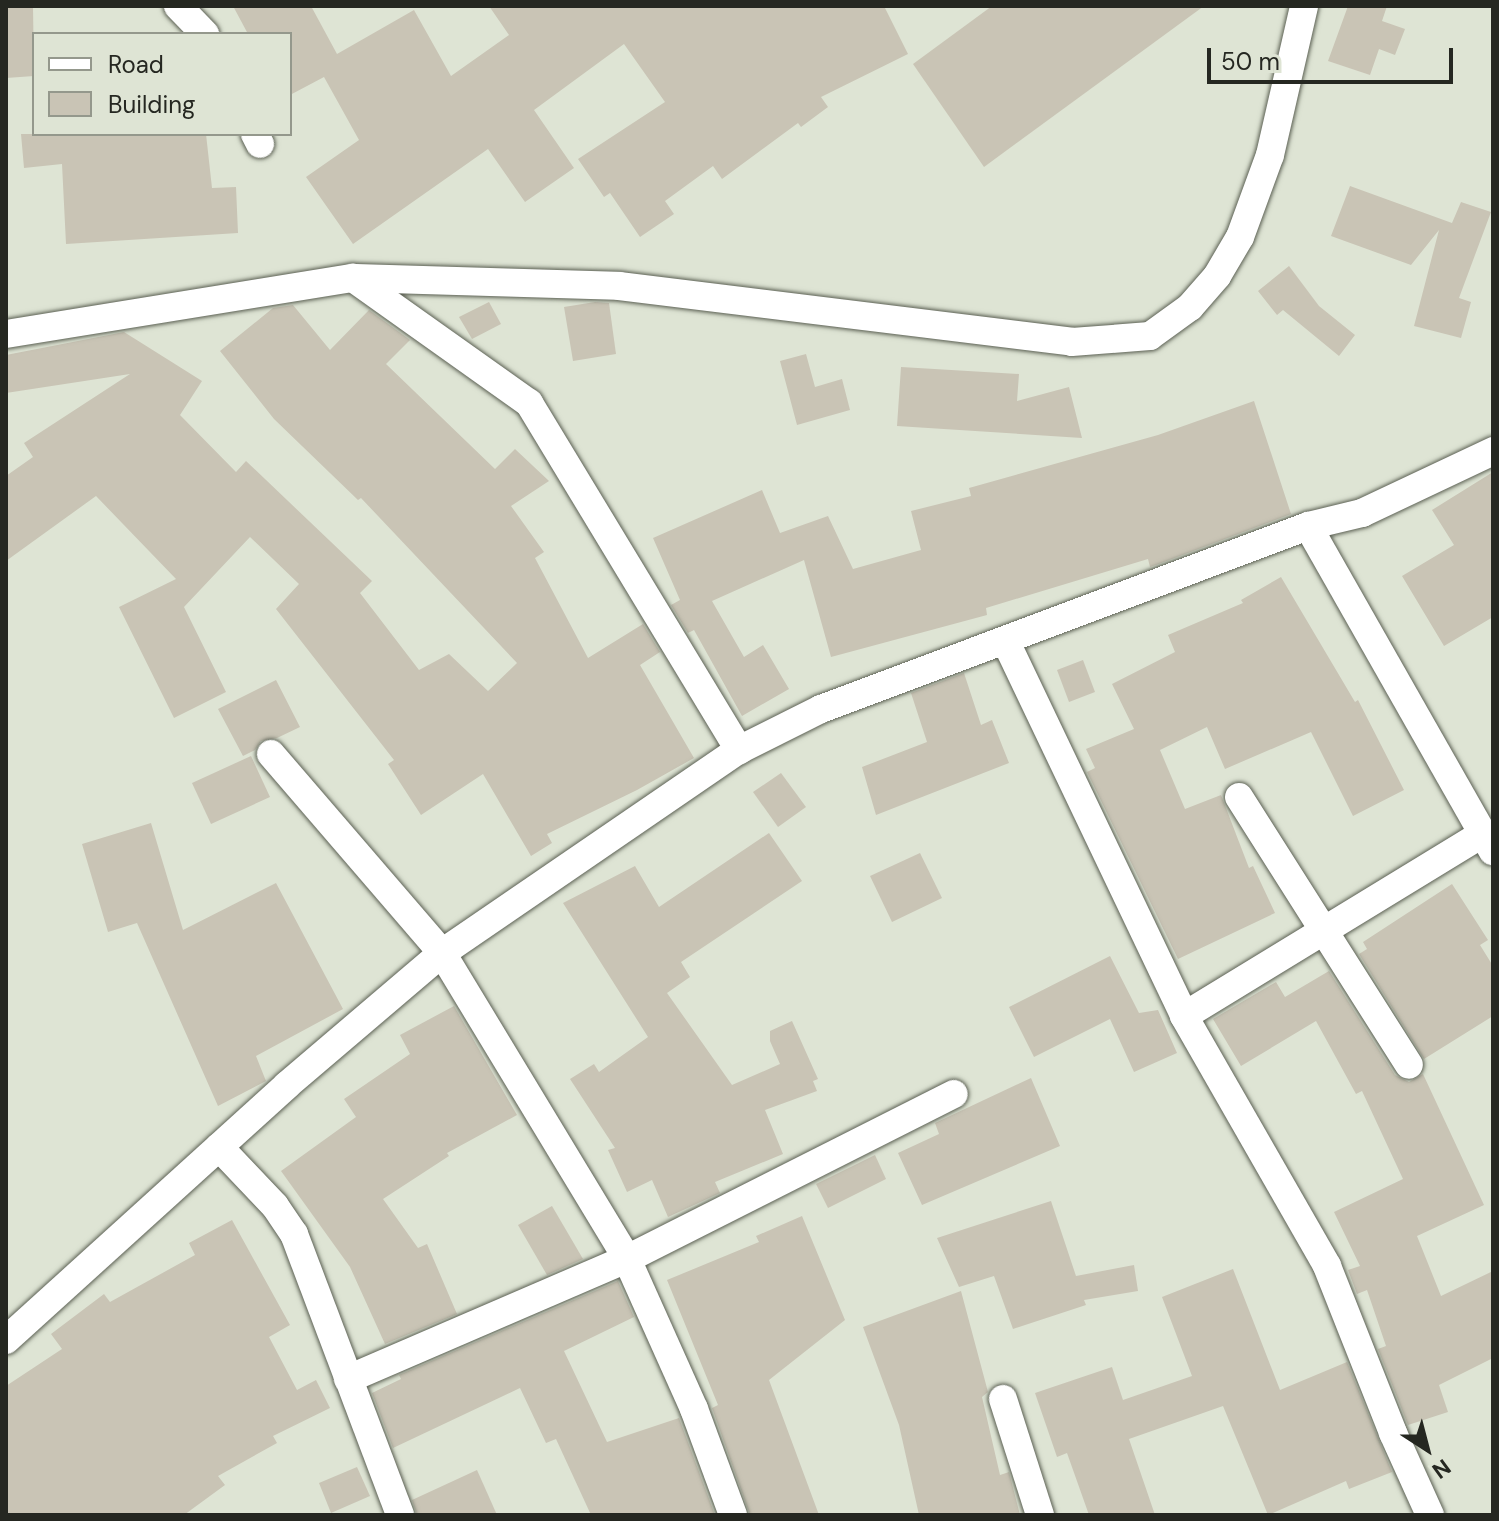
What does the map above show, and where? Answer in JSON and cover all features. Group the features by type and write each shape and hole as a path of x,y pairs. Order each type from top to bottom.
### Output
{"street":[{"path":"178,6 203,32"},
{"path":"6,334 353,278 619,286 1072,342 1150,336 1190,307 1217,276 1240,237 1270,155 1304,6"},
{"path":"353,278 529,403 739,750"},
{"path":"6,1340 219,1147 442,953 739,750 821,709 1308,526 1362,513 1493,451"},
{"path":"1184,1016 1323,929 1488,842 1308,526"},
{"path":"1006,642 1184,1016 1327,1266 1393,1433 1430,1515"},
{"path":"271,754 442,953 627,1259 694,1409 733,1515"},
{"path":"1239,797 1409,1065"},
{"path":"348,1379 627,1259 954,1094"},
{"path":"219,1147 286,1219 400,1515"},
{"path":"1003,1399 1040,1515"}],"building":[{"path":"6,6 33,6 32,76 6,78"},
{"path":"233,6 311,6 337,54 414,10 451,76 509,35 489,6 884,6 908,54 821,97 828,107 801,127 798,123 722,179 713,166 665,201 674,214 640,237 610,193 604,197 578,159 665,102 624,44 534,110 574,168 525,202 488,149 353,244 306,177 359,140 324,77 292,94 292,32 247,32"},
{"path":"992,6 1204,6 984,167 913,64"},
{"path":"1348,6 1387,6 1382,21 1405,29 1395,55 1379,49 1370,75 1328,61"},
{"path":"21,134 206,136 212,188 236,187 238,233 66,244 62,164 24,168"},
{"path":"1350,186 1452,223 1461,202 1491,212 1459,298 1471,302 1461,338 1414,326 1439,230 1411,265 1331,236"},
{"path":"1289,266 1319,306 1355,335 1339,356 1283,310 1277,315 1258,291"},
{"path":"489,302 501,324 472,339 459,317"},
{"path":"609,303 616,354 573,361 564,307"},
{"path":"293,305 330,350 369,310 410,340 386,364 495,469 515,449 549,481 511,506 544,552 535,558 588,658 643,624 660,652 640,665 694,758 547,834 552,843 531,856 483,774 421,815 388,764 394,760 276,609 299,584 250,537 184,607 226,692 174,718 119,607 176,579 96,496 6,561 6,476 33,457 24,443 130,374 6,393 6,355 124,332 202,381 180,415 236,472 246,461 372,581 360,593 419,670 449,654 488,691 517,663 361,498 358,500 274,419 220,351 273,308"},
{"path":"806,354 815,387 842,379 850,410 797,425 780,361"},
{"path":"901,367 1019,374 1017,401 1069,387 1082,438 897,426"},
{"path":"1254,401 1291,514 1150,567 1148,559 986,608 987,615 831,657 804,560 712,601 744,657 763,645 789,689 742,716 694,630 688,633 671,605 680,600 653,538 762,490 780,533 828,516 853,569 921,550 911,511 971,496 969,488 1158,435"},
{"path":"1493,472 1493,617 1444,646 1402,576 1454,545 1432,510"},
{"path":"1281,577 1355,702 1358,700 1404,790 1353,816 1311,732 1225,769 1207,727 1160,750 1185,809 1221,795 1249,868 1253,866 1275,913 1178,959 1087,772 1095,768 1086,749 1134,729 1112,684 1175,652 1168,635 1243,603 1241,600"},
{"path":"1083,660 1095,692 1069,702 1057,670"},
{"path":"964,673 981,725 992,720 1009,763 876,815 862,767 927,742 911,693"},
{"path":"276,680 300,727 277,738 261,741 255,750 243,756 218,709"},
{"path":"251,756 270,797 211,824 192,783"},
{"path":"781,773 806,807 778,827 753,792"},
{"path":"151,823 183,930 276,883 343,1009 256,1056 266,1081 218,1106 137,923 108,932 82,844"},
{"path":"769,833 802,881 681,962 690,977 667,993 732,1085 780,1064 770,1041 770,1031 792,1021 818,1079 813,1081 817,1091 765,1110 783,1154 715,1182 720,1193 668,1217 652,1180 627,1192 608,1150 615,1148 570,1079 594,1064 599,1072 648,1037 563,903 635,866 659,907"},
{"path":"920,853 942,898 892,922 870,876"},
{"path":"1452,884 1488,940 1480,945 1493,966 1493,1016 1424,1059 1359,954 1367,949 1363,942"},
{"path":"1110,956 1139,1013 1158,1010 1177,1053 1134,1072 1110,1019 1034,1057 1009,1007"},
{"path":"1329,971 1395,1075 1409,1082 1423,1074 1484,1205 1417,1236 1441,1296 1493,1271 1493,1358 1439,1385 1448,1412 1408,1425 1378,1349 1386,1346 1367,1290 1357,1294 1348,1270 1360,1266 1334,1212 1403,1179 1362,1091 1356,1094 1316,1021 1241,1066 1213,1019 1276,982 1285,997"},
{"path":"454,1006 517,1115 447,1153 449,1156 383,1199 418,1248 427,1244 457,1314 385,1344 350,1267 281,1171 356,1117 344,1099 410,1054 400,1035"},
{"path":"1031,1078 1060,1146 922,1205 898,1153 939,1134 935,1123"},
{"path":"875,1155 886,1179 828,1208 816,1184"},
{"path":"1051,1201 1076,1276 1134,1265 1138,1291 1084,1300 1086,1305 1013,1329 994,1276 959,1287 937,1238"},
{"path":"552,1206 583,1259 547,1275 518,1225"},
{"path":"802,1216 845,1320 769,1380 819,1515 750,1515 712,1408 718,1405 667,1280 759,1242 756,1236"},
{"path":"232,1220 290,1325 269,1337 297,1390 316,1380 330,1408 273,1436 277,1443 218,1476 225,1485 184,1515 6,1515 6,1386 62,1349 51,1334 104,1294 110,1302 195,1255 189,1243"},
{"path":"1233,1269 1280,1390 1347,1362 1392,1472 1349,1489 1346,1481 1268,1515 1223,1406 1129,1439 1155,1515 1089,1515 1067,1453 1057,1457 1035,1393 1112,1367 1123,1400 1192,1376 1162,1297"},
{"path":"618,1281 634,1317 564,1351 607,1442 679,1418 715,1515 591,1515 556,1439 546,1443 520,1388 393,1448 372,1393 401,1379 399,1375"},
{"path":"961,1291 988,1392 982,1397 1000,1475 1009,1472 1020,1515 919,1515 899,1425 863,1327"},
{"path":"357,1467 370,1496 331,1513 319,1483"},
{"path":"477,1470 497,1515 417,1515 412,1500"}]}
